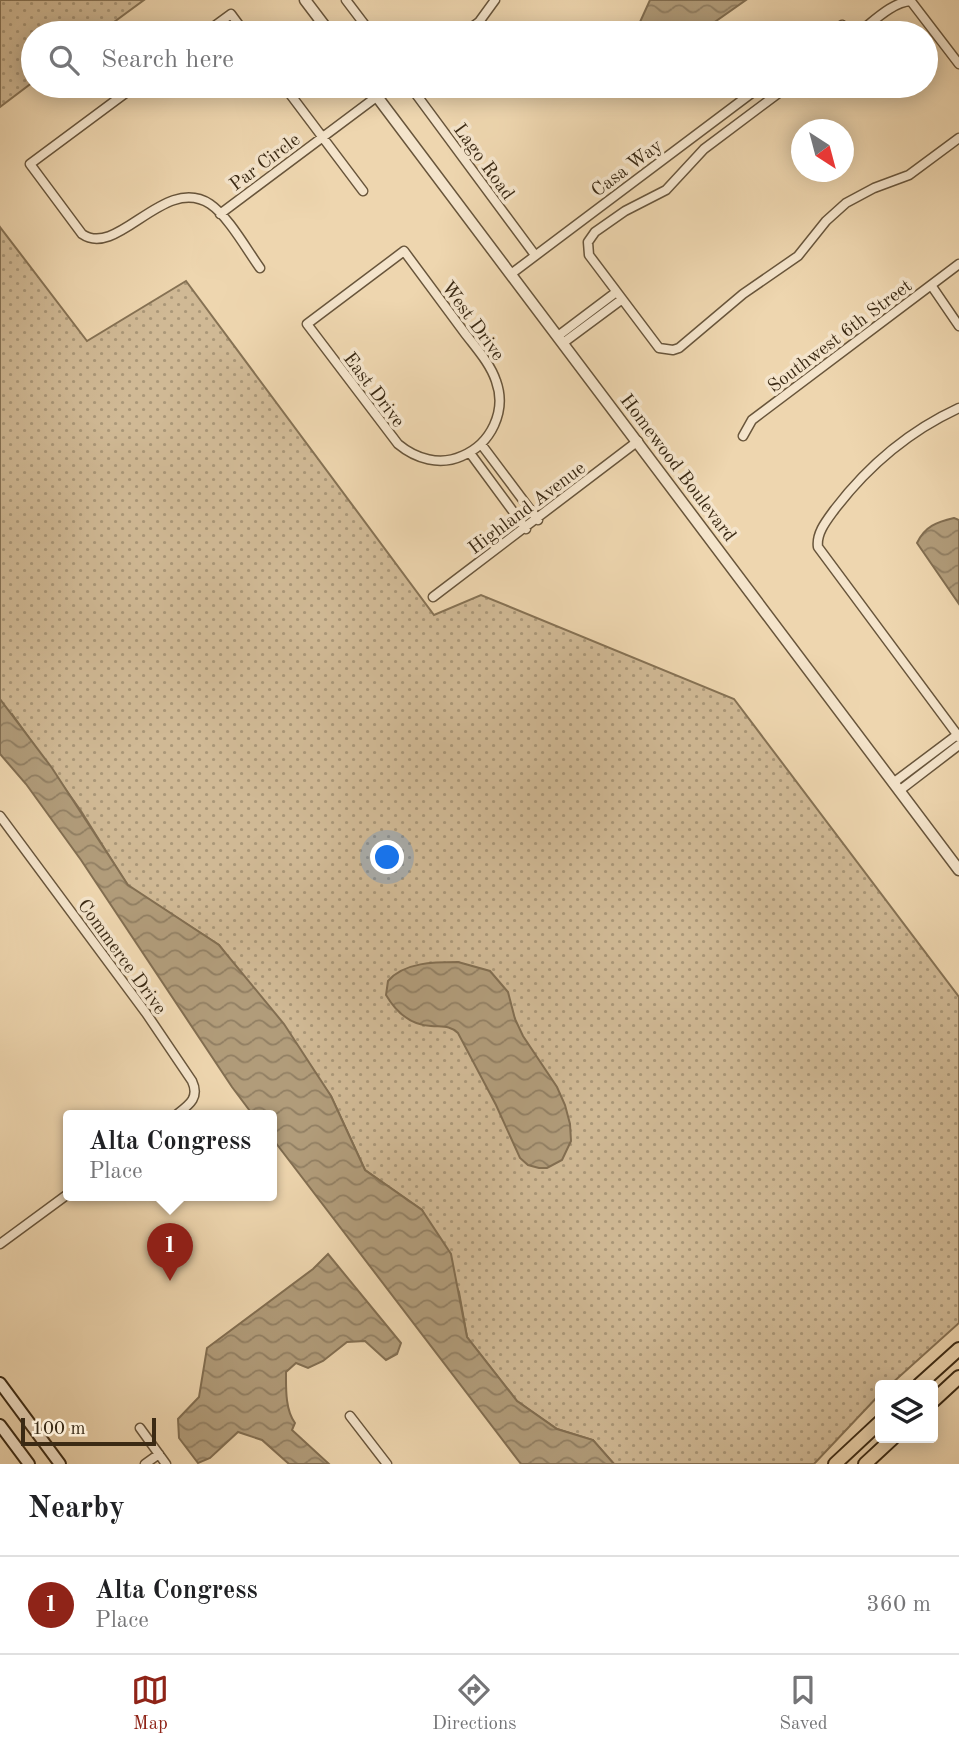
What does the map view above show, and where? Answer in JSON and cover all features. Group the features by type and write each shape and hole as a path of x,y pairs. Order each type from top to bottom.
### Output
{"main road":[{"path":"925,1380 959,1349"},
{"path":"938,1396 959,1377"},
{"path":"0,1383 60,1464"},
{"path":"0,1425 29,1464"},
{"path":"835,1464 875,1427"},
{"path":"865,1464 888,1443"}],"street":[{"path":"305,0 321,21"},
{"path":"346,0 362,21"},
{"path":"481,21 495,0"},
{"path":"874,21 895,6 911,1 926,21"},
{"path":"221,21 231,14 236,21"},
{"path":"938,36 959,64"},
{"name":"Par Circle","path":"119,98 30,164 82,234 94,240 107,237 177,199 197,199 210,204 220,214 376,98"},
{"name":"Par Circle","path":"294,98 323,137"},
{"name":"Homewood Boulevard","path":"378,98 959,870"},
{"name":"Lago Road","path":"419,98 535,255"},
{"name":"Casa Way","path":"511,274 745,98"},
{"path":"772,98 704,149 671,185 625,211 596,232 588,245 589,255 618,296 654,344 665,350 679,348 743,293 787,265 808,246 826,222 846,203 908,175 959,138"},
{"path":"323,137 363,191"},
{"path":"220,214 260,268"},
{"name":"East Drive","path":"404,251 307,324 388,433 404,449 433,461 449,460 476,448"},
{"name":"West Drive","path":"404,251 494,376 499,409 494,426 476,448"},
{"name":"Southwest 6th Street","path":"743,436 752,420 959,264"},
{"path":"931,285 959,326"},
{"path":"561,339 618,296"},
{"path":"896,787 958,736 818,547 817,541 848,493 883,457 924,426 959,408"},
{"name":"Highland Avenue","path":"433,597 538,520 638,441"},
{"path":"476,448 538,520"},
{"path":"476,448 526,528"},
{"path":"896,787 959,745"},
{"name":"Commerce Drive","path":"0,816 146,1013 192,1081 194,1098 181,1110"},
{"path":"0,1244 63,1198"},
{"path":"350,1416 387,1464"},
{"path":"140,1428 166,1464"},
{"path":"145,1464 159,1454"}],"shaded area":[{"path":"0,0 144,0 115,21 21,21 21,91 0,107"},
{"path":"0,227 87,341 186,281 434,615 481,595 734,699 959,997 959,1323 896,1380 875,1380 875,1399 814,1464 614,1464 593,1440 557,1429 517,1401 467,1337 459,1292 422,1210 365,1170 331,1096 219,945 128,886 81,811 12,714 0,722"}],"water":[{"path":"650,0 746,0 716,21 640,21"},
{"path":"954,518 959,520 959,604 917,543 932,526"},
{"path":"0,699 52,768 128,885 219,945 284,1024 331,1096 365,1170 422,1210 451,1254 467,1337 517,1401 557,1429 593,1440 614,1464 521,1464 277,1145 277,1110 249,1110 81,860 26,784 0,754"},
{"path":"458,962 490,971 508,992 523,1036 557,1087 565,1105 571,1141 562,1160 547,1168 528,1165 520,1158 458,1033 449,1028 424,1025 411,1020 394,1007 386,995 388,981 402,970 420,964"},
{"path":"328,1254 401,1343 397,1354 386,1360 365,1341 347,1342 323,1361 308,1368 296,1363 286,1372 288,1405 295,1423 292,1430 329,1464 289,1464 262,1440 238,1432 210,1458 198,1463 179,1438 178,1419 199,1397 207,1348 313,1269"}],"place":[{"name":"Alta Congress","path":"170,1281"}]}
